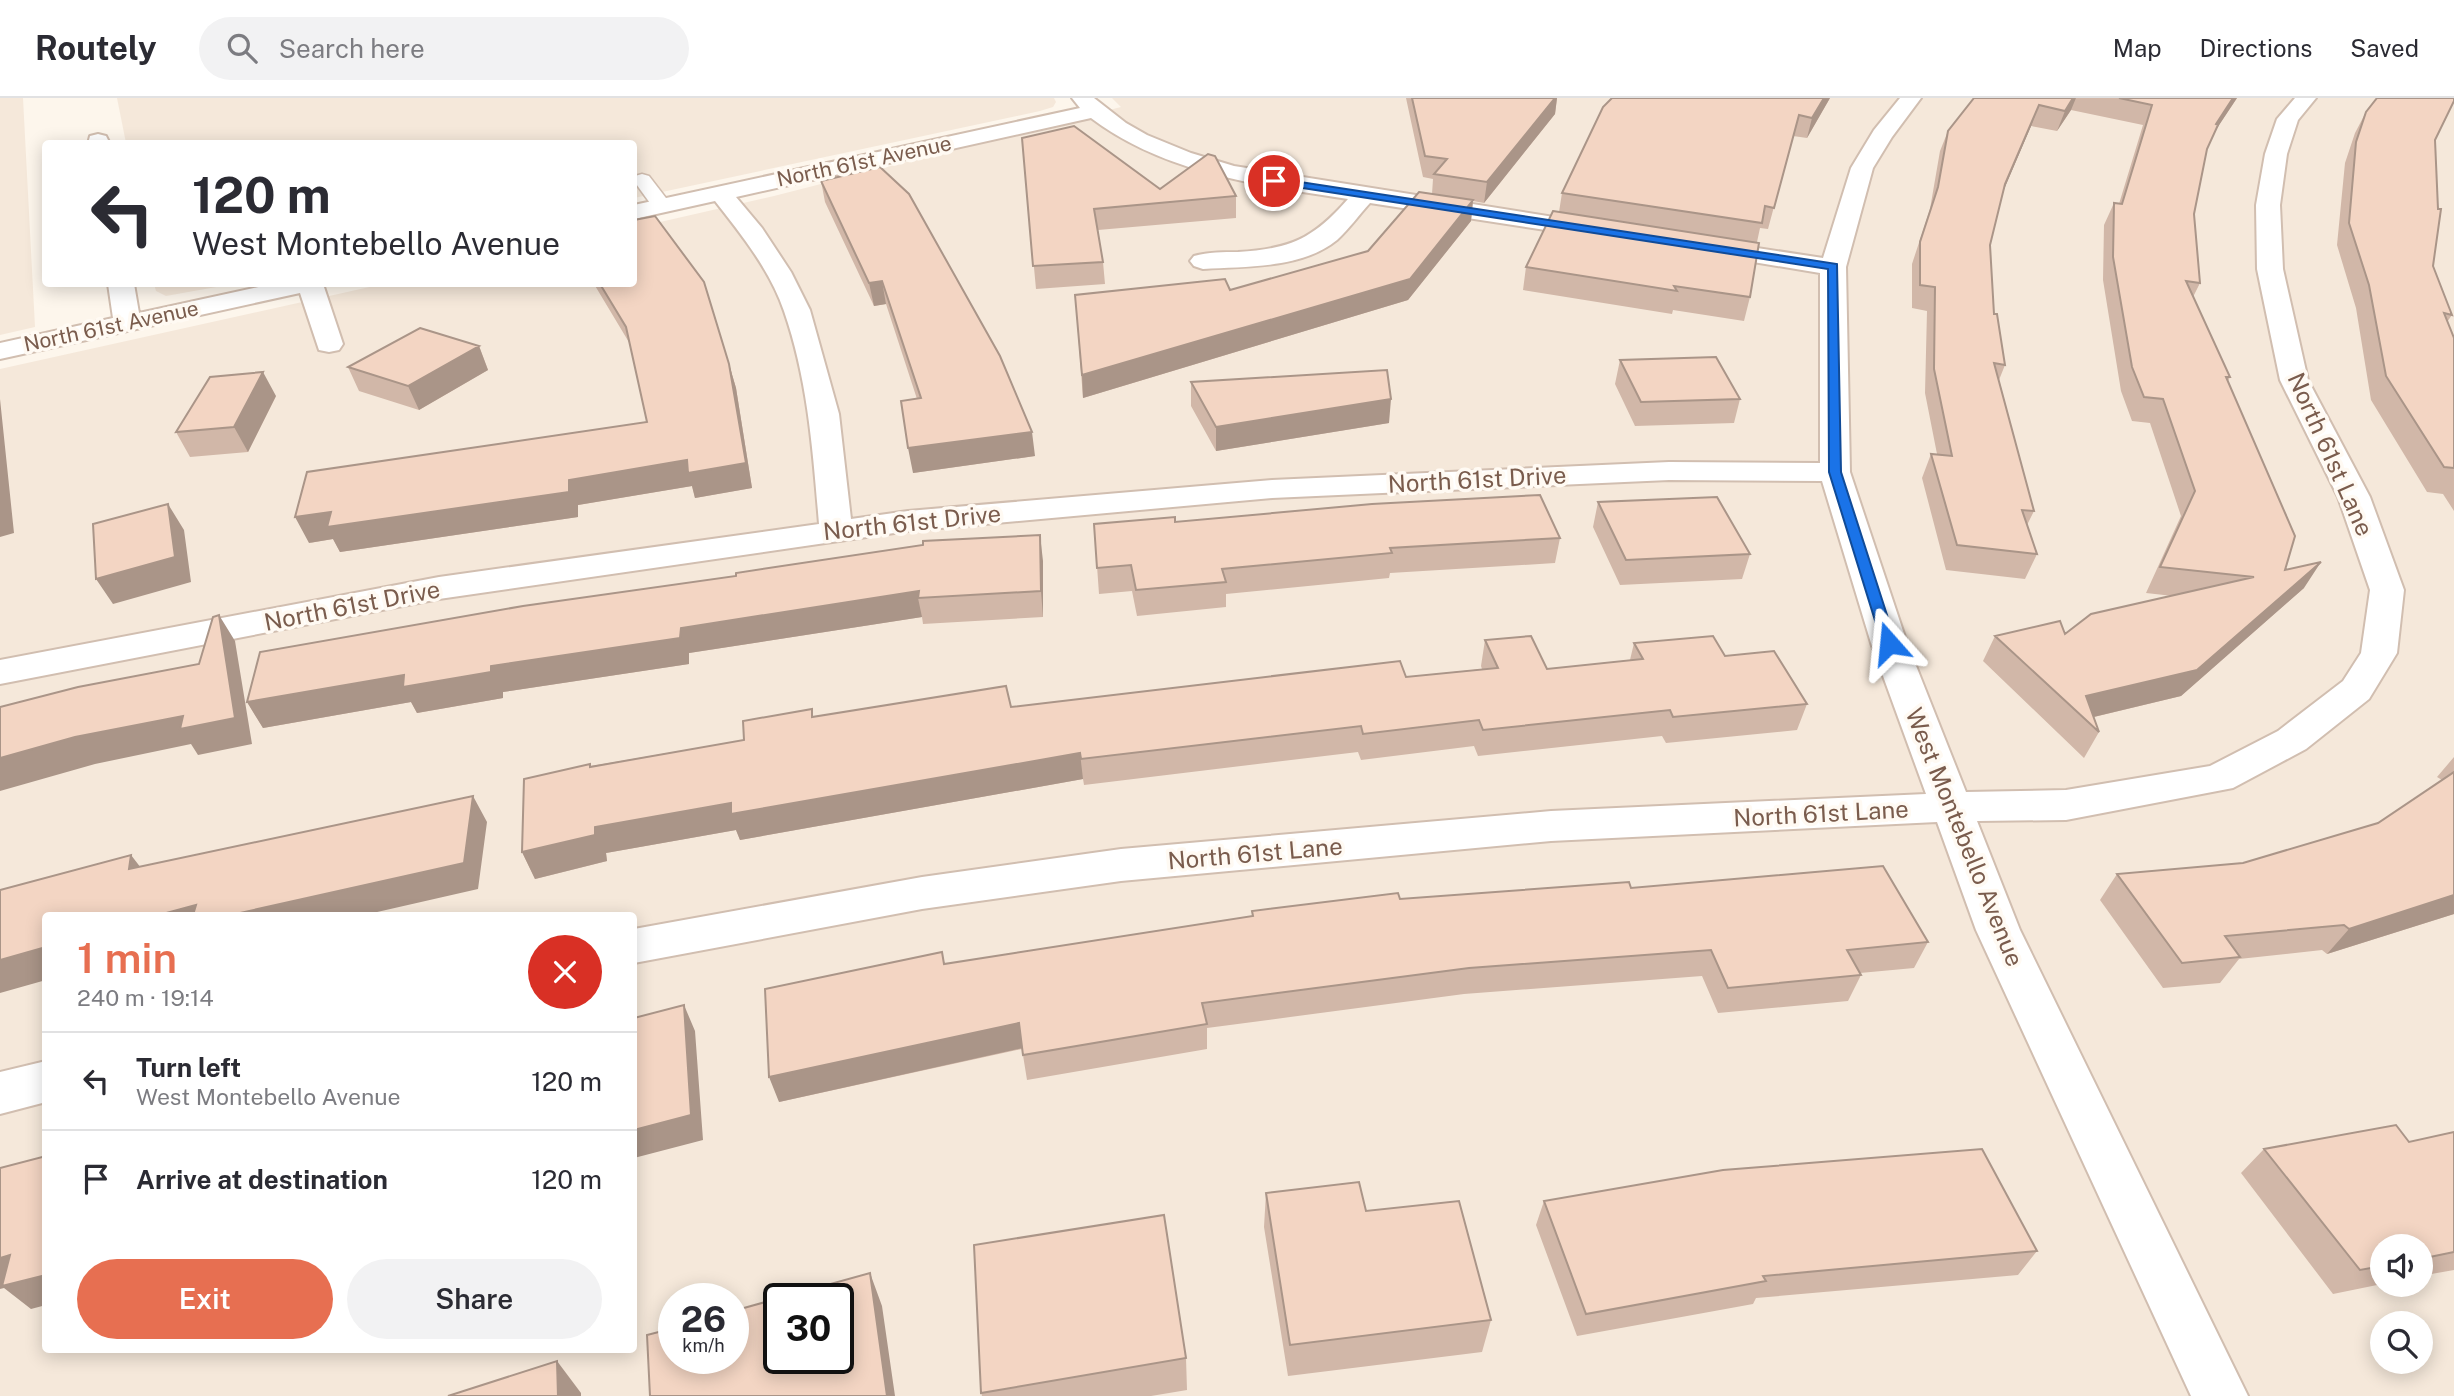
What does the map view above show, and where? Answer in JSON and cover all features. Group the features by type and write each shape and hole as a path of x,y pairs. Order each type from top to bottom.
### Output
{"street":[{"path":"1681,244 1833,267 1862,168 1882,135 1911,98"},
{"name":"North 61st Lane","path":"637,945 922,893 1121,866 1551,826 1952,807 2066,805 2219,778 2292,740 2356,690 2379,653 2387,590 2354,496 2294,380 2270,269 2268,205 2276,155 2288,119 2306,98"},
{"path":"1088,104 1153,147 1197,164 1251,177 1626,235"},
{"name":"North 61st Avenue","path":"637,211 1088,104"},
{"path":"721,193 766,252 797,310 824,414 836,530"},
{"path":"1203,261 1273,256 1306,245 1325,236 1364,195"},
{"name":"West Montebello Avenue","path":"1833,267 1835,472 1889,643 1998,930 2220,1396"},
{"path":"121,287 127,323"},
{"name":"North 61st Avenue","path":"0,351 293,287"},
{"path":"308,287 329,344"},
{"name":"North 61st Drive","path":"0,672 439,588 836,530 1142,498 1272,489 1655,471 1835,472"},
{"path":"0,1093 42,1082"}],"lane":[{"path":"642,180 662,206"}],"shaded area":[{"path":"0,98 23,98 35,327 0,335"},
{"path":"117,98 1054,98 1056,102 1053,107 1040,111 637,197 637,140 125,140"},
{"path":"1112,98 2454,98 2454,1396 0,1396 0,369 369,287 637,287 637,227 774,196 1121,107"},
{"path":"155,287 216,287 166,296 156,291"}],"building":[{"path":"1412,98 1555,98 1487,182 1434,174 1447,159 1425,156"},
{"path":"1612,98 1824,98 1812,118 1799,115 1774,208 1765,206 1762,223 1562,193 1603,107"},
{"path":"1974,98 2073,98 2065,111 2039,105 2005,184 1990,245 1994,314 1997,314 2005,365 1994,363 2034,511 2022,510 2037,554 1957,545 1931,454 1952,456 1934,369 1935,287 1920,285 1920,242 1938,187 1948,131"},
{"path":"2119,98 2233,98 2216,124 2218,125 2207,149 2194,214 2200,283 2186,281 2230,377 2226,377 2295,536 2285,570 2321,562 2197,670 2086,696 2099,732 1995,636 2060,621 2065,634 2091,614 2254,577 2160,567 2195,491 2163,399 2144,397 2132,367 2113,257 2114,203 2122,204 2152,105"},
{"path":"2377,98 2454,98 2435,140 2438,209 2441,209 2433,266 2452,315 2444,313 2454,338 2454,468 2444,467 2386,376 2369,285 2349,223 2356,142 2366,112"},
{"path":"1074,126 1160,189 1208,154 1215,156 1236,196 1094,209 1103,262 1033,266 1022,138"},
{"path":"880,167 909,194 1000,356 1032,432 908,448 901,401 921,398 882,281 869,283 821,181"},
{"path":"1419,192 1473,200 1410,279 1082,375 1075,295 1225,279 1230,290 1368,251"},
{"path":"1553,211 1759,243 1750,297 1674,286 1677,291 1526,267"},
{"path":"655,216 704,282 729,364 746,463 688,473 687,460 569,480 569,492 327,527 331,512 295,517 307,472 647,422 626,327 602,287 637,287 637,219"},
{"path":"420,328 479,346 408,386 348,367"},
{"path":"1716,357 1740,399 1641,402 1620,360"},
{"path":"1387,370 1391,399 1216,427 1191,382"},
{"path":"263,372 234,427 176,432 210,377"},
{"path":"1540,495 1560,538 1390,548 1392,553 1222,569 1226,582 1136,590 1131,565 1097,568 1094,524 1175,517 1175,522 1372,504"},
{"path":"1717,497 1750,554 1626,560 1598,502"},
{"path":"168,504 175,557 96,579 93,524"},
{"path":"1040,535 1041,591 918,598 919,591 681,628 680,638 491,666 491,672 403,687 404,675 247,702 260,652 523,606 736,576 736,573 923,545 923,541"},
{"path":"219,615 235,718 180,729 183,716 75,737 0,758 0,707 78,687 199,664 213,617"},
{"path":"1531,636 1547,669 1643,659 1634,643 1713,636 1725,656 1774,651 1807,704 1673,717 1670,710 1483,730 1479,720 1363,734 1361,726 1081,759 1080,753 731,814 731,803 595,827 595,835 522,852 524,779 590,764 590,767 744,740 743,721 812,709 812,717 1006,686 1011,707 1400,661 1406,677 1498,668 1485,640"},
{"path":"2454,772 2454,895 2349,929 2344,925 2225,936 2240,957 2182,963 2117,874 2243,863 2378,823"},
{"path":"473,796 464,863 244,912 194,912 196,905 170,912 42,912 42,948 0,960 0,890 131,855 129,869"},
{"path":"1883,866 1928,942 1847,950 1861,975 1728,988 1711,950 1469,968 1202,1003 1207,1024 1023,1055 1019,1023 769,1077 765,989 942,952 944,964 1253,916 1252,911 1398,893 1400,899 1629,882 1631,888"},
{"path":"684,1005 691,1115 637,1129 637,1017"},
{"path":"2396,1125 2409,1142 2454,1132 2454,1252 2433,1256 2433,1234 2370,1234 2370,1268 2360,1270 2264,1149"},
{"path":"1982,1149 2037,1251 1763,1276 1766,1281 1586,1314 1544,1201 1723,1170"},
{"path":"42,1157 42,1276 2,1286 10,1255 0,1258 0,1168"},
{"path":"1359,1182 1366,1211 1459,1201 1491,1320 1290,1345 1266,1193"},
{"path":"1164,1215 1186,1358 981,1393 974,1245"},
{"path":"870,1273 887,1396 650,1396 647,1335 658,1332 658,1374 749,1374 749,1306 763,1303 763,1374 854,1374 854,1283 834,1283"},
{"path":"557,1361 558,1396 448,1396"}],"route":[{"path":"1274,181 1833,267 1835,472 1889,643"}]}
